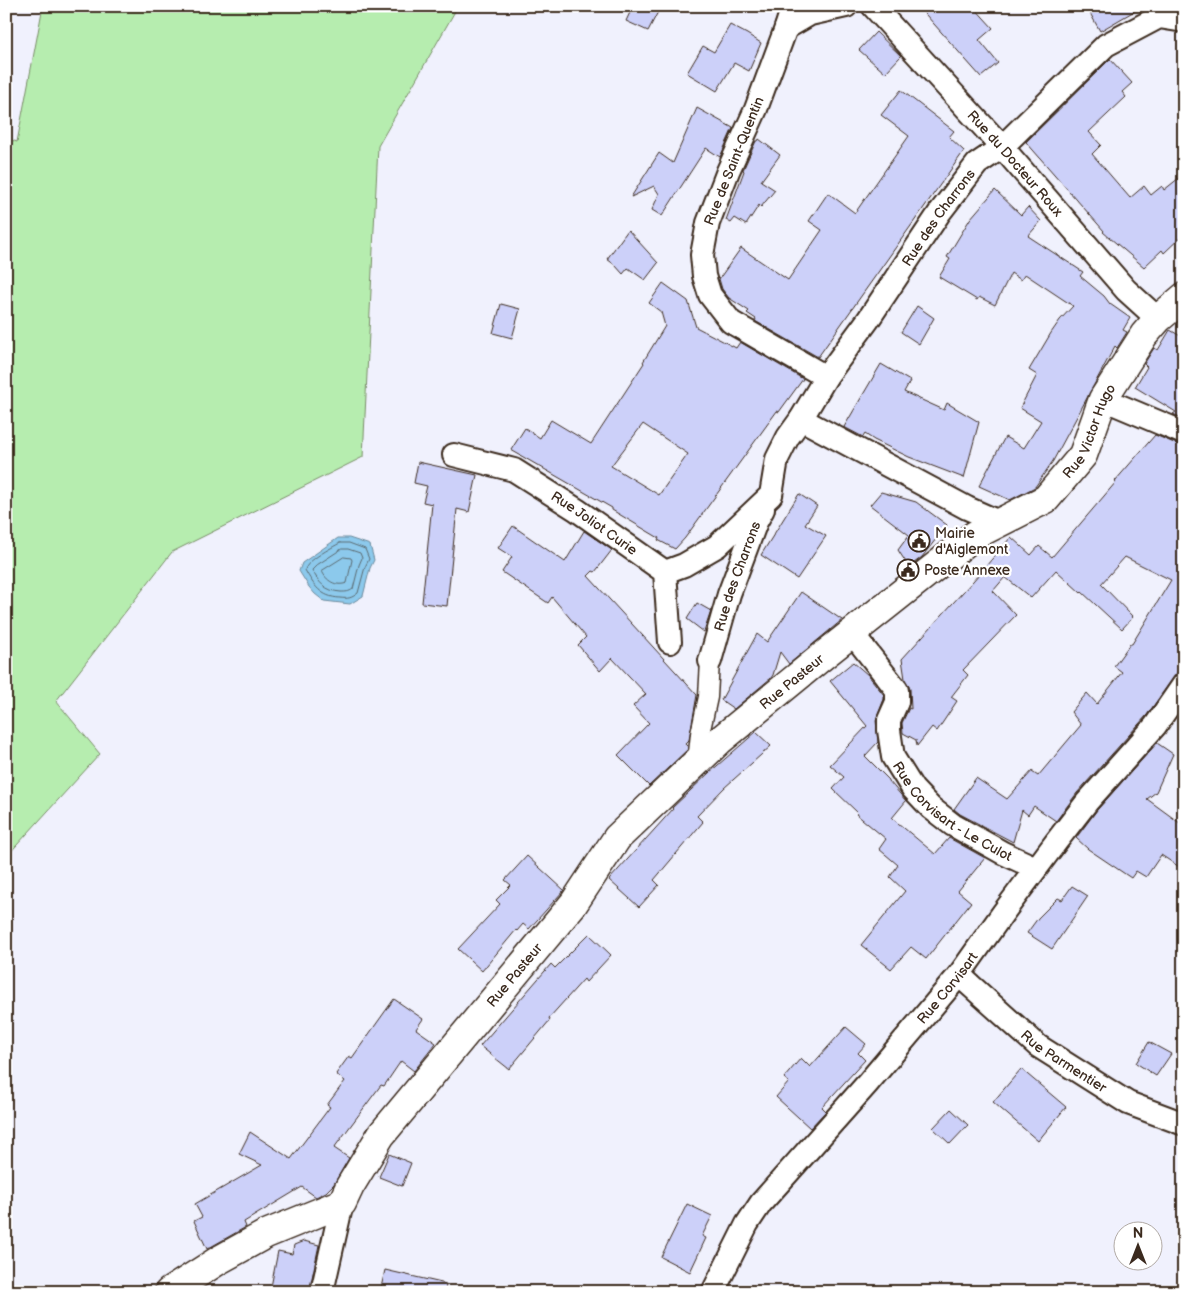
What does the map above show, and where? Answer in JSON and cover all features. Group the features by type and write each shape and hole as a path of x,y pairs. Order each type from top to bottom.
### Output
{"street":[{"name":"Rue de Saint-Quentin","path":"793,6 756,109 728,170 708,224 702,255 704,276 710,295 731,322 826,377"},
{"path":"786,28 810,14 846,6"},
{"name":"Rue du Docteur Roux","path":"870,7 1002,147 1126,290 1158,319"},
{"name":"Rue des Charrons","path":"710,661 733,584 756,522 771,495 777,459 788,437 826,377 868,320 940,212 977,164 1002,147 1106,45 1159,17 1184,7"},
{"path":"1159,17 1184,21"},
{"name":"Rue Victor Hugo","path":"852,633 975,535 1046,499 1083,455 1103,398 1144,335 1158,319 1184,297"},
{"path":"1103,398 1184,433"},
{"path":"801,419 967,508 1001,523"},
{"name":"Rue Joliot Curie","path":"454,455 514,470 577,510 665,572"},
{"name":"Rue des Charrons","path":"665,572 684,566 717,546 771,495"},
{"path":"665,572 670,642"},
{"name":"Rue Pasteur","path":"342,1203 350,1186 382,1135 574,903 617,838 727,735 852,633"},
{"name":"Rue Corvisart - Le Culot","path":"852,633 897,690 897,702 889,720 889,730 894,757 914,788 931,808 953,825 1003,853 1036,868"},
{"path":"697,762 700,734 708,696 710,661"},
{"name":"Rue Corvisart","path":"713,1292 747,1224 761,1203 867,1084 959,975 1036,868 1087,802 1155,726 1184,684"},
{"name":"Rue Parmentier","path":"959,975 1038,1046 1128,1103 1184,1124"},
{"path":"169,1292 219,1260 266,1234 342,1203"},
{"path":"322,1292 342,1203"}],"green space":[{"path":"43,6 458,6 378,146 363,457 172,552 56,701 100,754 6,857 6,138 17,142"}],"water":[{"path":"338,538 349,538 370,545 374,560 363,596 350,604 324,601 309,587 299,571 302,563"}],"building":[{"path":"633,6 661,6 648,31 626,21"},
{"path":"918,6 973,6 993,28 979,40 998,63 981,77"},
{"path":"1086,6 1143,6 1100,31"},
{"path":"730,25 761,43 749,71 734,63 717,91 687,73 703,46 714,52"},
{"path":"876,32 901,56 885,73 859,50"},
{"path":"1110,59 1132,83 1122,92 1126,97 1089,132 1101,145 1092,154 1130,198 1144,186 1151,195 1162,186 1164,190 1184,174 1184,234 1164,253 1162,250 1144,267 1103,232 1026,142"},
{"path":"901,90 954,131 949,137 964,151 818,357 755,321 756,319 747,313 749,311 729,298 722,289 719,279 741,248 788,280 822,230 809,221 828,193 855,213 909,136 881,115"},
{"path":"697,108 733,128 720,157 706,148 662,216 652,210 659,194 654,186 631,197 659,153 673,163"},
{"path":"759,139 780,155 761,181 775,190 761,207 759,205 746,225 735,218 731,223 726,220 743,170 756,141"},
{"path":"995,190 1021,215 1028,207 1041,221 1028,236 1083,272 1080,276 1104,296 1110,304 1130,318 1123,330 1127,332 1117,348 1115,346 1053,461 1035,487 1010,500 979,486 1005,437 1024,448 1041,421 1020,408 1037,375 1029,370 1051,333 1073,306 1025,274 1021,280 1011,273 995,305 979,297 977,300 939,277 950,259 947,257 970,219"},
{"path":"628,230 658,263 645,280 628,268 623,274 607,259"},
{"path":"663,283 688,301 696,327 736,348 740,342 803,379 779,412 777,411 685,538 675,549 658,540 659,538 612,510 612,508 511,450 525,428 540,438 551,420 591,444 644,363 665,326 661,312 649,303","holes":["643,424 688,454 659,495 611,466"]},
{"path":"501,304 520,309 512,338 493,333"},
{"path":"917,306 934,318 919,344 901,332"},
{"path":"1170,330 1184,338 1184,419 1173,414 1176,412 1135,387 1147,367 1144,364 1154,348 1158,350"},
{"path":"881,364 910,381 904,392 944,410 947,403 979,422 964,478 909,457 865,434 863,437 844,427"},
{"path":"1155,435 1184,446 1184,663 1147,715 1077,793 1056,821 1034,806 1028,815 1022,810 1013,842 954,809 976,778 1007,799 1033,770 1032,772 1038,776 1081,725 1071,712 1087,693 1097,704 1122,672 1114,666 1130,644 1132,644 1171,580 1125,557 1101,584 1133,617 1122,629 1056,570 1031,598 1005,577 993,591 1016,615 963,670 968,675 951,697 957,701 937,731 932,727 917,746 916,740 903,733 902,723 909,708 911,709 910,689 905,679 902,659 1011,537 1031,555 1039,546 1052,557"},
{"path":"418,462 477,475 469,512 457,509 447,606 422,603 432,504 423,502 427,486 414,483"},
{"name":"Mairie d'Aiglemont","path":"881,492 916,502 947,525 922,557 909,567 898,550 909,535 870,505"},
{"path":"799,494 817,506 805,524 826,536 797,579 761,555"},
{"path":"513,526 565,562 584,531 612,550 595,572 593,571 588,576 697,695 689,740 685,744 688,749 649,786 618,755 649,723 633,706 646,694 612,658 600,671 578,645 586,637 552,597 548,603 502,572 512,557 498,548"},
{"path":"801,592 842,620 789,664 780,652 771,678 734,709 721,700 757,634 767,642"},
{"path":"697,603 711,611 704,632 687,619"},
{"path":"853,662 868,675 884,695 876,720 878,742 865,756 889,780 906,801 892,818 935,854 949,838 985,858 958,891 971,902 926,959 911,947 891,969 861,945 905,891 890,877 898,865 879,849 886,839 856,814 858,813 833,789 844,777 830,765 867,726 830,681"},
{"path":"756,732 771,746 724,788 697,816 703,822 654,880 659,885 639,907 609,880 672,808"},
{"path":"1157,743 1173,754 1156,792 1147,799 1184,826 1184,870 1161,855 1146,877 1136,871 1131,878 1088,849 1076,838 1097,810"},
{"path":"527,856 564,890 529,929 523,924 516,930 482,971 458,949 500,904 496,900 511,885 505,880"},
{"path":"1072,886 1088,896 1052,949 1027,933 1038,918 1058,898 1062,900"},
{"path":"589,934 611,955 586,982 584,979 549,1018 550,1020 509,1069 480,1046 551,964 555,968"},
{"path":"394,999 423,1019 416,1029 436,1043 414,1071 401,1061 384,1086 381,1085 334,1148 349,1158 334,1184 326,1192 316,1197 302,1187 244,1222 246,1227 207,1249 194,1221 202,1217 195,1204 262,1165 239,1154 250,1132 291,1159 330,1107 327,1105 345,1081 336,1074 349,1056 352,1058"},
{"path":"846,1027 866,1044 858,1053 865,1060 822,1107 826,1111 810,1128 776,1097 789,1082 784,1078 801,1058 810,1067"},
{"path":"1149,1042 1171,1054 1156,1076 1136,1063"},
{"path":"1021,1069 1066,1107 1038,1141 993,1102"},
{"path":"951,1109 968,1125 950,1144 933,1128"},
{"path":"389,1154 411,1163 402,1186 379,1177"},
{"path":"687,1204 712,1216 702,1236 706,1238 690,1272 661,1257"},
{"path":"304,1241 319,1245 309,1292 270,1292 278,1251 292,1254 294,1245"},
{"path":"385,1270 446,1284 445,1292 380,1292"}],"place":[{"name":"Mairie d'Aiglemont","path":"919,541"},
{"name":"Poste Annexe","path":"908,570"}]}
